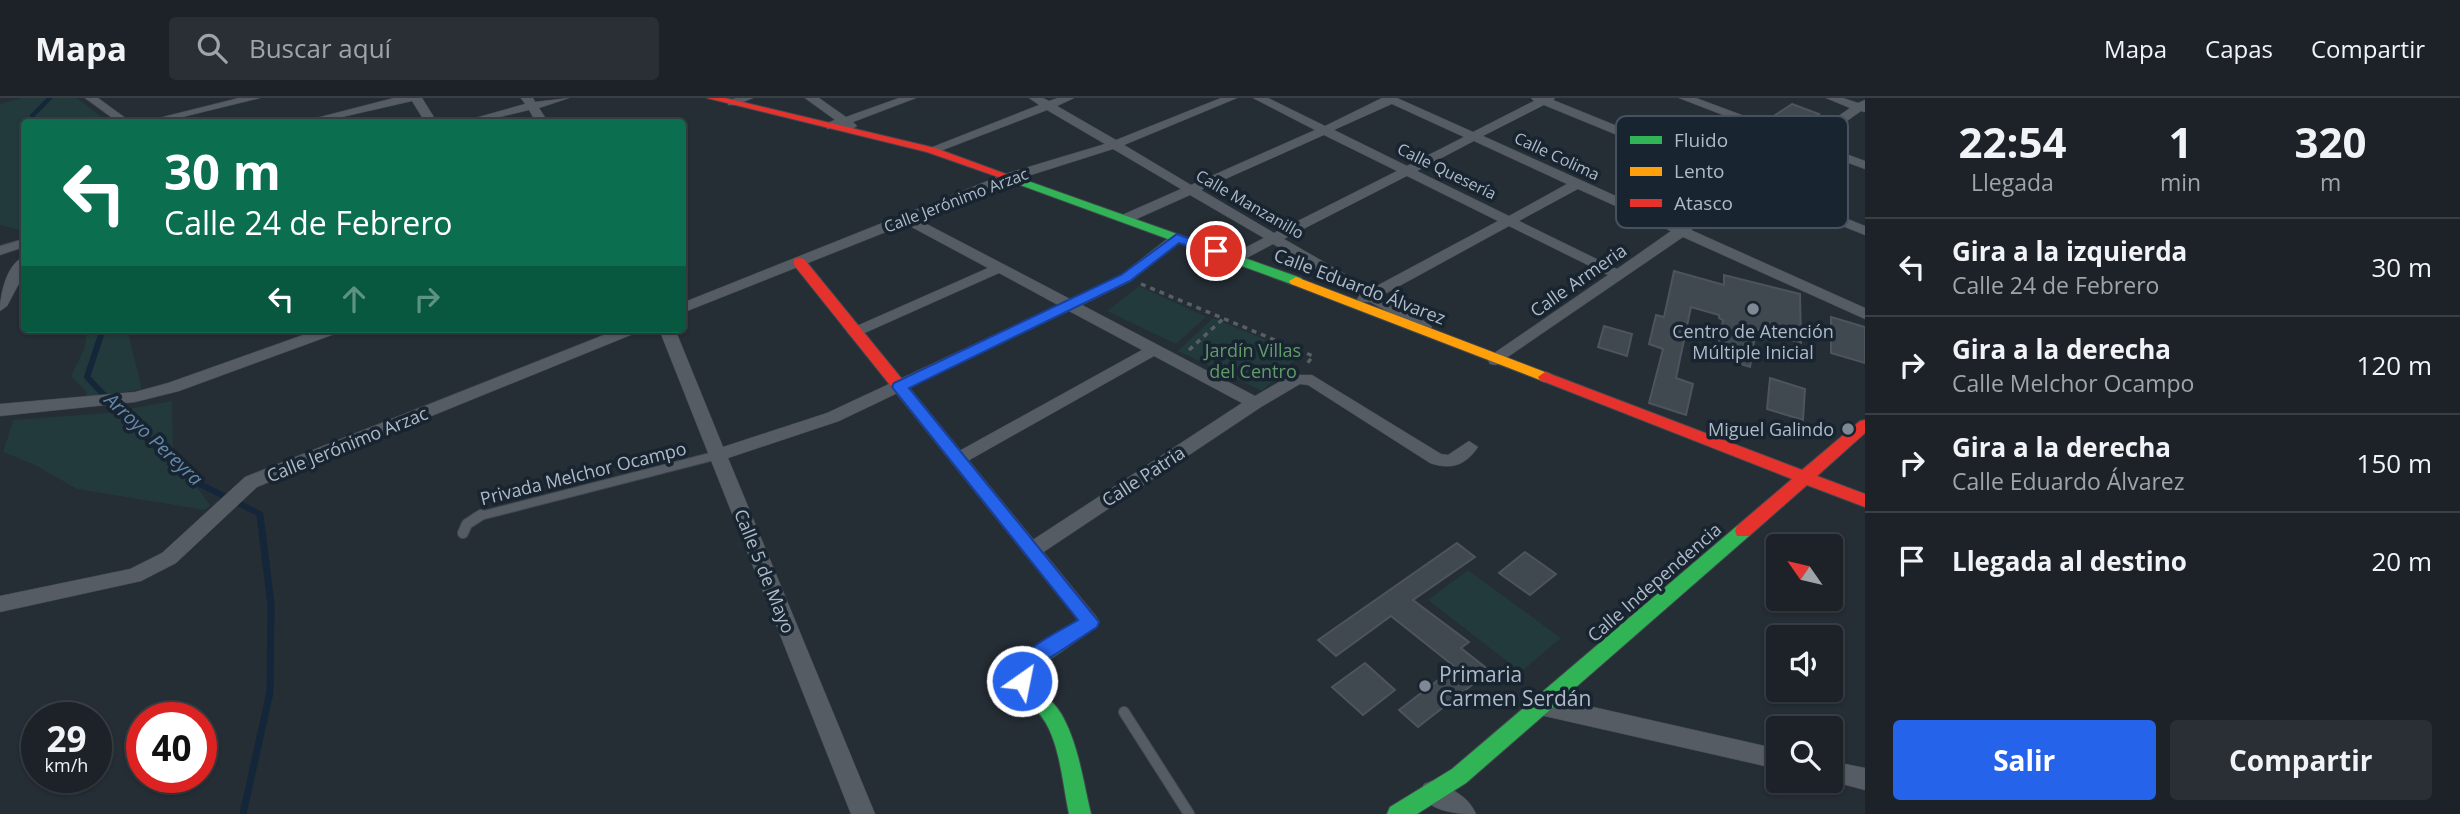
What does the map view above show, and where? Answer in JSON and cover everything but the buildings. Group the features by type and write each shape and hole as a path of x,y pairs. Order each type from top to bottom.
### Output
{"street":[{"path":"162,119 254,98"},
{"path":"320,119 408,98"},
{"path":"416,98 429,119"},
{"path":"476,119 529,102 564,98"},
{"name":"Calle Eduardo Álvarez","path":"712,98 739,100 838,124 860,133 931,150 1010,177 1236,258 1865,501"},
{"path":"811,98 838,124 911,98"},
{"name":"Calle Manzanillo","path":"1035,98 1447,341"},
{"path":"931,150 1068,98"},
{"name":"Calle Jerónimo Arzac","path":"686,307 1010,177 1115,145 1231,98"},
{"name":"Calle Quesería","path":"1259,98 1619,275"},
{"path":"1685,98 1733,116"},
{"path":"1832,98 1863,107"},
{"path":"95,99 121,119"},
{"path":"1127,218 1390,99"},
{"name":"Calle Colima","path":"1390,99 1616,202"},
{"path":"1236,258 1543,99 1616,129"},
{"path":"529,102 540,119"},
{"name":"Calle Armeria","path":"1848,117 1863,107"},
{"path":"1848,159 1865,165"},
{"path":"1353,304 1577,184"},
{"path":"907,219 1255,403"},
{"path":"1848,224 1865,231"},
{"name":"Calle Colima","path":"1674,228 1865,314"},
{"name":"Calle Armeria","path":"1496,360 1685,228"},
{"path":"718,455 834,417 900,387 1126,278 1177,238"},
{"path":"0,251 21,244"},
{"path":"799,262 1090,622 1029,661 1021,670 1022,681 1050,711 1059,728 1080,814"},
{"path":"0,306 21,267"},
{"path":"855,332 999,268"},
{"path":"0,410 135,397 173,387 324,333"},
{"name":"Calle Jerónimo Arzac","path":"0,604 134,576 169,558 251,482 623,333"},
{"name":"Calle 5 de Mayo","path":"669,333 863,814"},
{"path":"958,458 1154,350"},
{"path":"1297,379 1312,380 1436,459 1451,462 1469,447"},
{"name":"Calle Patria","path":"1031,550 1255,403 1297,379"},
{"name":"Calle Independencia","path":"1398,814 1458,776 1865,425"},
{"path":"1540,705 1766,757"},
{"path":"1843,774 1865,779"},
{"path":"1432,792 1451,801 1464,814"}],"lane":[{"name":"Privada Melchor Ocampo","path":"463,533 467,524 477,516 718,455"},
{"path":"1124,712 1189,814"}],"path":[{"path":"1126,278 1313,356 1297,379"},
{"path":"1177,362 1224,318"}],"green space":[{"path":"21,98 77,98 104,119 21,119 21,230 0,225 0,104"},
{"path":"1139,286 1206,317 1176,344 1107,311"},
{"name":"Jardín Villas del Centro","path":"1213,318 1301,354 1262,391 1178,351"},
{"path":"87,333 128,333 142,389 84,399 87,392 71,376 85,347"},
{"path":"172,401 173,454 210,505 205,510 77,489 37,466 3,452 13,420 107,413"},
{"path":"1468,570 1561,638 1521,672 1428,600"}],"waterway":[{"name":"Arroyo Pereyra","path":"32,119 32,116 50,98"},
{"name":"Arroyo Pereyra","path":"102,333 87,377 136,429 194,481 260,515"},
{"name":"Arroyo Pereyra","path":"243,814 270,692 271,605 260,515"}],"traffic: fast":[{"path":"1008,177 1296,281"},
{"path":"1398,814 1459,776 1743,531"},
{"path":"1055,645 1029,661 1021,670 1022,677 1057,725 1069,762 1080,814"}],"traffic: slow":[{"path":"1296,281 1545,377"}],"traffic: jam":[{"path":"712,98 931,150 1008,177"},
{"path":"799,262 1090,622 1055,645"},
{"path":"1545,377 1865,501"},
{"path":"1743,531 1865,425"}],"place":[{"name":"Centro de Atención Múltiple Inicial","path":"1753,309"},
{"name":"Miguel Galindo","path":"1848,429"},
{"name":"Primaria Carmen Serdán","path":"1425,686"}],"route":[{"path":"1022,681 1021,670 1029,661 1090,622 900,387 1126,278 1177,238 1216,251"}]}
